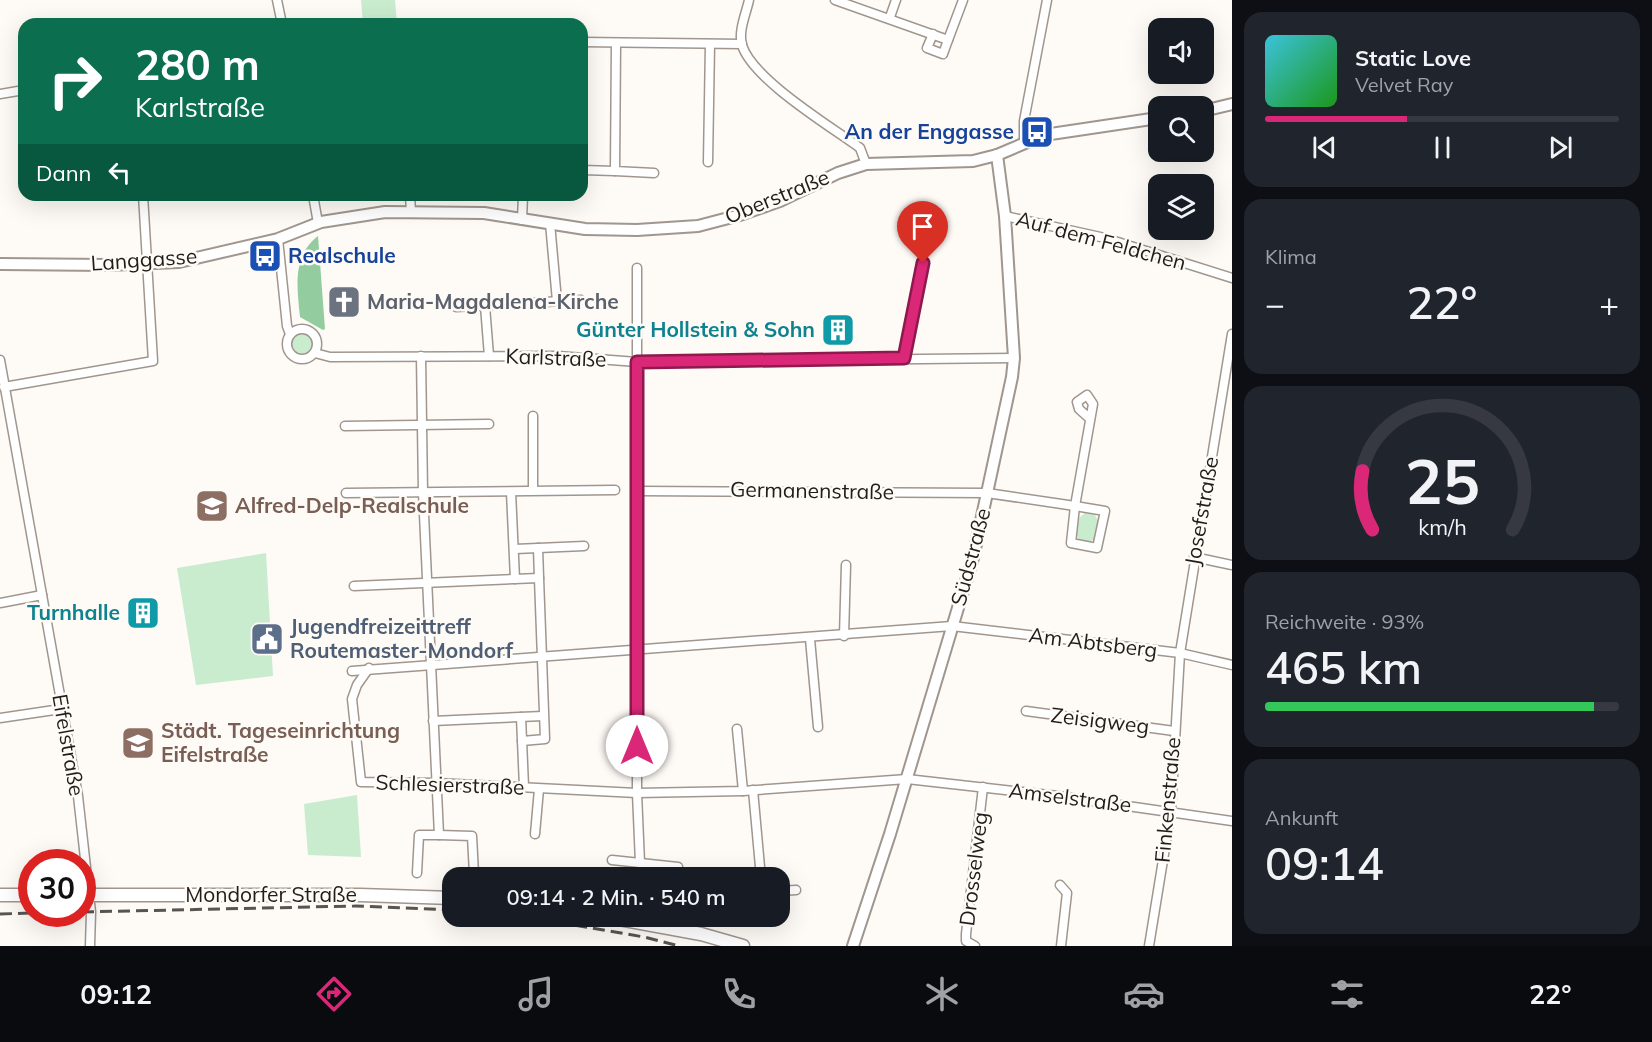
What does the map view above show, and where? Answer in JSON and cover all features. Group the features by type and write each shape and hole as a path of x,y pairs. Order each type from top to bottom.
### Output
{"main road":[{"path":"0,895 18,895"},
{"name":"Mondorfer Straße","path":"96,895 360,895 442,898"},
{"path":"663,927 701,934 743,946"}],"street":[{"path":"277,0 281,18"},
{"path":"749,0 742,27 742,44 754,68 860,148 866,164"},
{"path":"835,0 890,17 948,40"},
{"path":"890,17 896,0"},
{"path":"933,34 927,48 943,54 963,0"},
{"path":"1024,141 1024,121 1047,0"},
{"path":"588,42 742,44"},
{"path":"615,171 616,43"},
{"path":"708,162 710,44"},
{"path":"0,94 18,91"},
{"path":"1214,108 1232,104"},
{"name":"Oberstraße","path":"318,223 340,217 411,212 484,213 585,229 637,231 698,226 780,201 838,173 866,164 905,161 950,164 997,155 1024,141 1078,128 1148,119"},
{"name":"Südstraße","path":"853,946 976,549 1012,377 1014,358 1005,216 997,155"},
{"path":"588,170 654,173"},
{"path":"4,387 153,361 142,201"},
{"path":"314,201 318,223"},
{"path":"410,201 411,212"},
{"path":"522,220 523,201"},
{"name":"Auf dem Feldchen","path":"1005,216 1105,238 1232,278"},
{"name":"Langgasse","path":"0,264 108,265 179,262 278,239 318,223"},
{"path":"550,223 557,301"},
{"name":"Karlstraße","path":"278,239 286,326 290,333 286,344 292,356 304,360 315,353 330,357 558,356 637,362 1014,358"},
{"path":"904,358 923,263"},
{"path":"637,268 637,793 640,863"},
{"path":"456,307 581,300"},
{"path":"485,306 489,356"},
{"path":"290,333 301,329 311,332 317,342 315,353"},
{"name":"Josefstraße","path":"1180,653 1194,557 1228,378 1232,334"},
{"path":"421,356 426,582 433,664 433,721 439,835"},
{"name":"Eifelstraße","path":"0,360 4,408 42,595 78,796 82,849"},
{"path":"533,416 533,490"},
{"path":"1075,506 1105,511 1097,548 1071,543 1075,506 1089,418"},
{"path":"345,426 489,424"},
{"path":"346,492 615,490"},
{"name":"Germanenstraße","path":"637,491 987,493 1075,506"},
{"path":"511,492 515,579"},
{"path":"515,549 584,546"},
{"path":"522,741 545,739 538,548"},
{"path":"1194,557 1232,565"},
{"path":"844,636 846,565"},
{"path":"354,586 539,578"},
{"path":"0,603 42,595"},
{"name":"Am Abtsberg","path":"352,671 369,668 637,652 952,626 1180,653 1232,665"},
{"path":"810,639 818,727"},
{"name":"Finkenstraße","path":"1149,946 1171,811 1180,653"},
{"name":"Schlesierstraße","path":"369,668 357,685 352,699 361,782 437,783 637,793 743,791 906,779"},
{"path":"0,718 61,709"},
{"name":"Zeisigweg","path":"1026,711 1174,730"},
{"path":"433,721 543,716"},
{"path":"521,717 524,788"},
{"path":"737,729 743,791"},
{"name":"Amselstraße","path":"906,779 1171,811 1232,821"},
{"name":"Drosselweg","path":"975,946 966,942 966,934 983,787"},
{"name":"Schlesierstraße","path":"535,834 538,789"},
{"path":"753,790 760,867"},
{"path":"417,873 419,835 472,836 474,867"},
{"path":"612,860 678,867"},
{"path":"1060,885 1067,893 1061,946"},
{"path":"790,890 796,890"},
{"name":"Eifelstraße","path":"89,927 90,946"}],"green space":[{"path":"361,0 395,0 396,18 362,18"},
{"path":"318,236 325,329 323,330 300,317 298,294 300,263 310,244"},
{"path":"302,333 310,336 313,344 310,352 302,355 294,352 291,344 294,336"},
{"path":"1085,513 1095,515 1098,521 1096,538 1088,543 1079,540 1076,534 1079,518"},
{"path":"266,553 273,676 196,685 177,568"},
{"path":"357,795 361,857 308,855 304,804"}],"railway":[{"path":"96,912 355,906 442,910"},
{"path":"0,914 18,913"},
{"path":"586,927 644,937 679,946"}],"place":[{"name":"An der Enggasse","path":"1037,132"},
{"name":"Realschule","path":"265,256"},
{"name":"Maria-Magdalena-Kirche","path":"344,302"},
{"name":"Günter Hollstein & Sohn","path":"838,330"},
{"name":"Alfred-Delp-Realschule","path":"212,506"},
{"name":"Turnhalle","path":"143,613"},
{"name":"Jugendfreizeittreff Routemaster-Mondorf","path":"267,639"},
{"name":"Städt. Tageseinrichtung Eifelstraße","path":"138,743"}],"route":[{"path":"637,746 637,362 904,358 923,263"}]}
